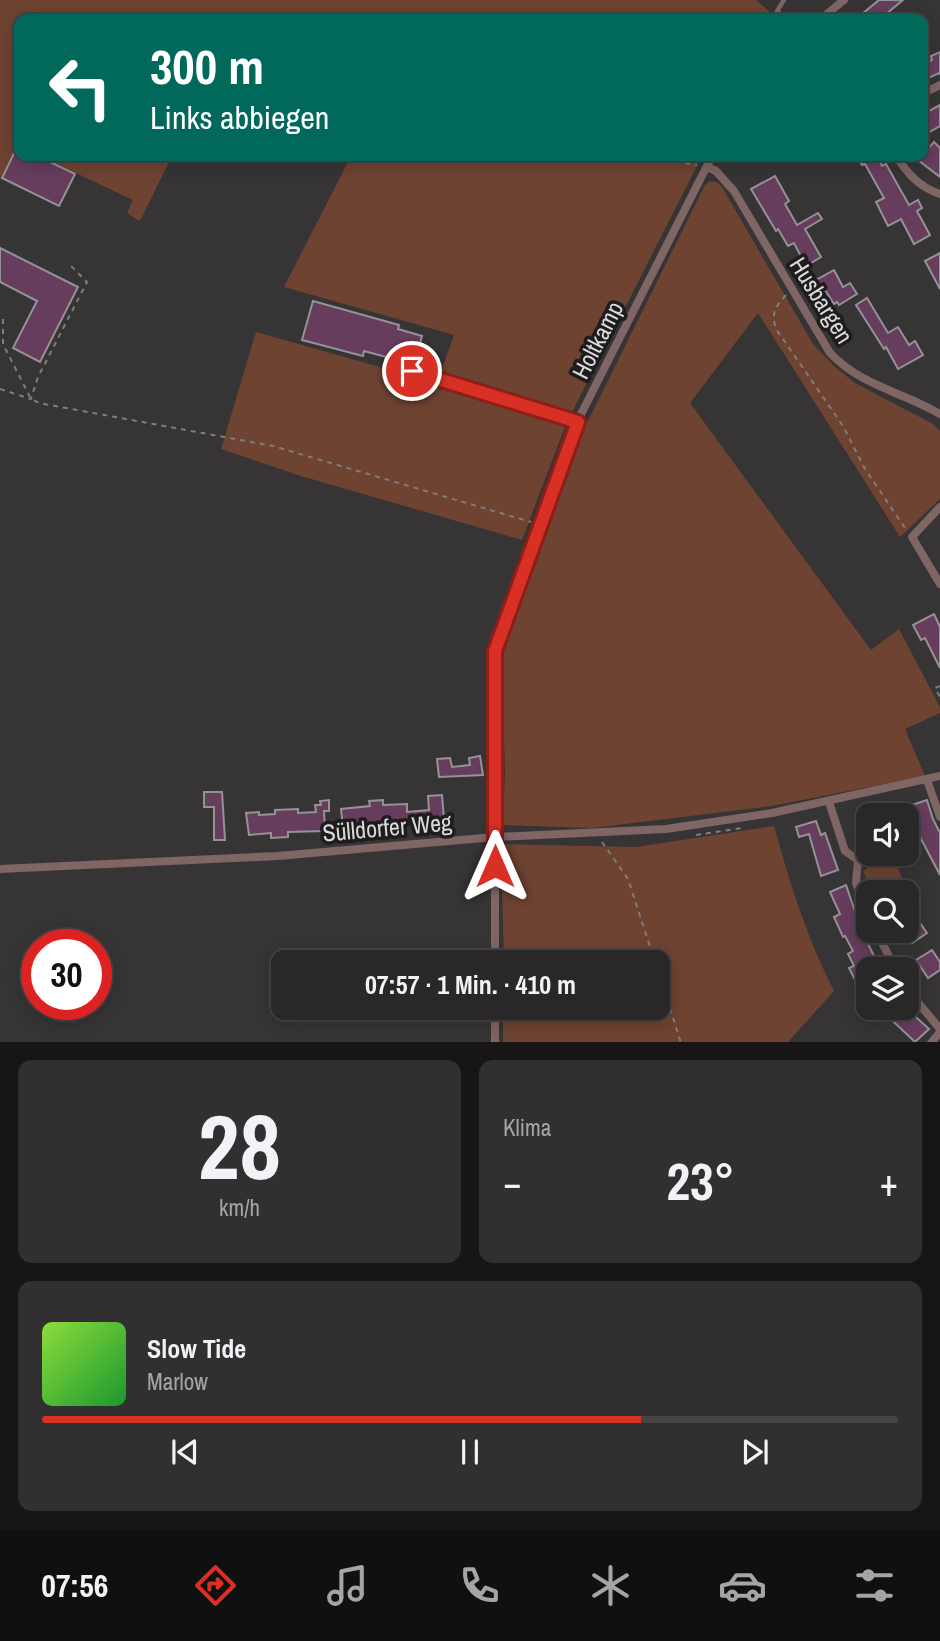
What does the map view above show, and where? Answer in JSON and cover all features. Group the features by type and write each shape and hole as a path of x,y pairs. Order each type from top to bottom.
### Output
{"street":[{"path":"827,14 844,0"},
{"name":"Holtkamp","path":"495,950 495,651 578,422 710,161"},
{"path":"900,161 914,180 940,194"},
{"name":"Husbargen","path":"707,167 716,171 734,191 830,353 843,366 876,386 924,404 940,414"},
{"path":"940,506 912,537 940,584"},
{"name":"Sülldorfer Weg","path":"0,869 278,856 495,836 666,829 830,802 940,776"},
{"path":"927,780 940,817"},
{"path":"830,802 845,850 858,860 856,880"},
{"path":"919,1004 940,1031 931,1042"},
{"path":"495,1020 495,1042"}],"lane":[{"path":"780,14 777,11 784,0"},
{"path":"412,371 578,422"}],"path":[{"path":"674,161 707,167"},
{"path":"31,399 38,377 87,282 71,265"},
{"path":"792,289 775,307 772,318 776,329 843,426 865,469 912,537"},
{"path":"3,319 3,344 31,399"},
{"path":"0,389 39,403 273,446 539,524"},
{"path":"940,686 935,688 940,697"},
{"path":"602,842 628,879 652,950"},
{"path":"670,1008 681,1042"}],"shaded area":[{"path":"0,0 756,0 772,14 14,14 14,151 0,180"},
{"path":"51,161 170,161 140,221 127,213 133,200"},
{"path":"348,161 699,161 566,424 522,540 301,476 221,449 256,332 437,383 454,335 284,287"},
{"path":"710,181 717,182 722,187 813,344 855,383 933,424 940,431 940,499 900,537 758,313 690,403 871,650 899,629 940,707 940,713 905,729 925,776 772,806 592,828 503,825 505,770 501,652 586,425 705,185"},
{"path":"774,826 800,910 834,991 788,1042 503,1042 503,1020 670,1020 670,950 504,950 501,844 636,847"},
{"path":"897,866 903,880 867,880 863,871 870,867"}],"building":[{"path":"879,0 903,0 886,14 862,14"},
{"path":"940,52 940,75 939,73 928,78 928,62 932,60 931,56"},
{"path":"940,105 940,126 928,133 928,112"},
{"path":"934,142 940,148 940,177 919,161 928,161 928,149"},
{"path":"14,153 14,161 48,161 75,174 59,206 2,178"},
{"path":"860,161 880,161 882,166 886,164 909,205 918,200 922,208 917,211 930,235 914,244 901,219 888,226 876,202 884,198 865,164 862,165"},
{"path":"775,176 789,201 785,204 797,225 818,213 822,219 805,229 821,257 806,266 794,243 788,246 778,229 776,231 751,189"},
{"path":"0,248 78,287 40,362 13,348 37,301 0,282"},
{"path":"940,253 940,289 925,261"},
{"path":"834,270 843,287 850,283 857,294 839,305 837,302 834,304 825,290 815,295 809,284"},
{"path":"867,298 888,333 898,327 909,345 915,341 923,355 898,369 856,305"},
{"path":"313,301 399,325 398,329 422,336 416,358 391,351 390,358 364,351 363,356 302,340"},
{"path":"934,614 940,627 940,668 925,638 921,640 913,625"},
{"path":"480,756 483,775 439,777 437,759 450,758 452,767 470,765 469,758"},
{"path":"204,792 222,792 225,840 214,840 214,807 204,807"},
{"path":"442,795 444,819 343,827 341,809 370,806 369,801 383,800 383,805 407,804 407,812 429,810 428,796"},
{"path":"329,800 329,811 324,811 325,831 288,832 288,837 271,838 271,833 249,835 246,813 275,814 275,810 298,809 298,813 316,812 315,805"},
{"path":"927,800 940,833 940,875 919,834 918,803"},
{"path":"816,821 821,835 825,833 838,870 821,876 809,834 799,837 796,827"},
{"path":"846,885 856,914 856,943 868,943 874,956 856,957 856,982 849,968 854,966 848,954 853,951 834,917 840,914 830,892"},
{"path":"919,921 927,933 919,938"},
{"path":"932,950 940,962 940,970 928,978 919,964 919,958"},
{"path":"892,1020 919,1020 929,1029 915,1042"}],"route":[{"path":"412,371 578,422 495,651 495,866"}]}
